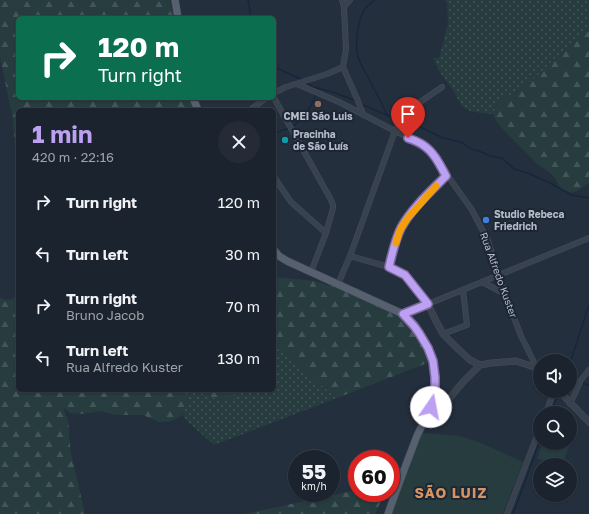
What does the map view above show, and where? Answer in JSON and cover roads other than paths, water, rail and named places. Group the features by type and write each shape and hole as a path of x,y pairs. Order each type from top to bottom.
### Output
{"main road":[{"path":"175,0 178,16"},
{"path":"276,252 287,261 403,314 414,326 428,348 433,361 435,395 388,514"}],"street":[{"path":"342,0 344,7 346,50 343,67 363,114"},
{"path":"344,7 350,0"},
{"path":"276,92 343,67"},
{"name":"Rua Alfredo Kuster","path":"297,84 339,102 395,132 422,144 435,157 446,176 472,210 488,242 521,336 533,358"},
{"path":"338,284 350,256 395,132 405,115 413,107 442,87"},
{"path":"253,108 263,100"},
{"path":"275,100 332,202 333,208 326,233 311,272"},
{"path":"389,267 400,230 425,197 446,176"},
{"path":"276,180 291,202 326,233"},
{"path":"403,314 589,238"},
{"path":"350,256 389,267 405,275 428,304 443,334 470,360 480,365"},
{"path":"482,282 505,294"},
{"path":"443,334 467,325 463,290"},
{"path":"422,426 444,406 463,382 480,365 516,361 533,367"},
{"path":"570,404 581,380 589,370"},
{"path":"564,398 589,422"},
{"path":"507,514 533,446"}],"waterway":[{"path":"248,0 250,16"},
{"path":"375,0 365,9 358,28 356,42 361,65 387,115"},
{"path":"276,67 303,80"},
{"path":"306,82 313,87 336,93 356,101"},
{"path":"276,133 297,124 301,120 311,105 319,88"},
{"path":"361,104 398,120 414,124 443,138 461,142 471,149 490,156 502,158 514,169 530,174 572,195 589,198"},
{"path":"573,354 589,305"},
{"path":"577,382 589,385"},
{"path":"553,406 556,398"},
{"path":"512,514 536,450"}],"place":[{"name":"CMEI São Luis","path":"318,104"},
{"name":"Pracinha de São Luís","path":"285,140"},
{"name":"Studio Rebeca Friedrich","path":"486,220"}],"district":[{"name":"SÃO LUIZ","path":"451,493"}]}
